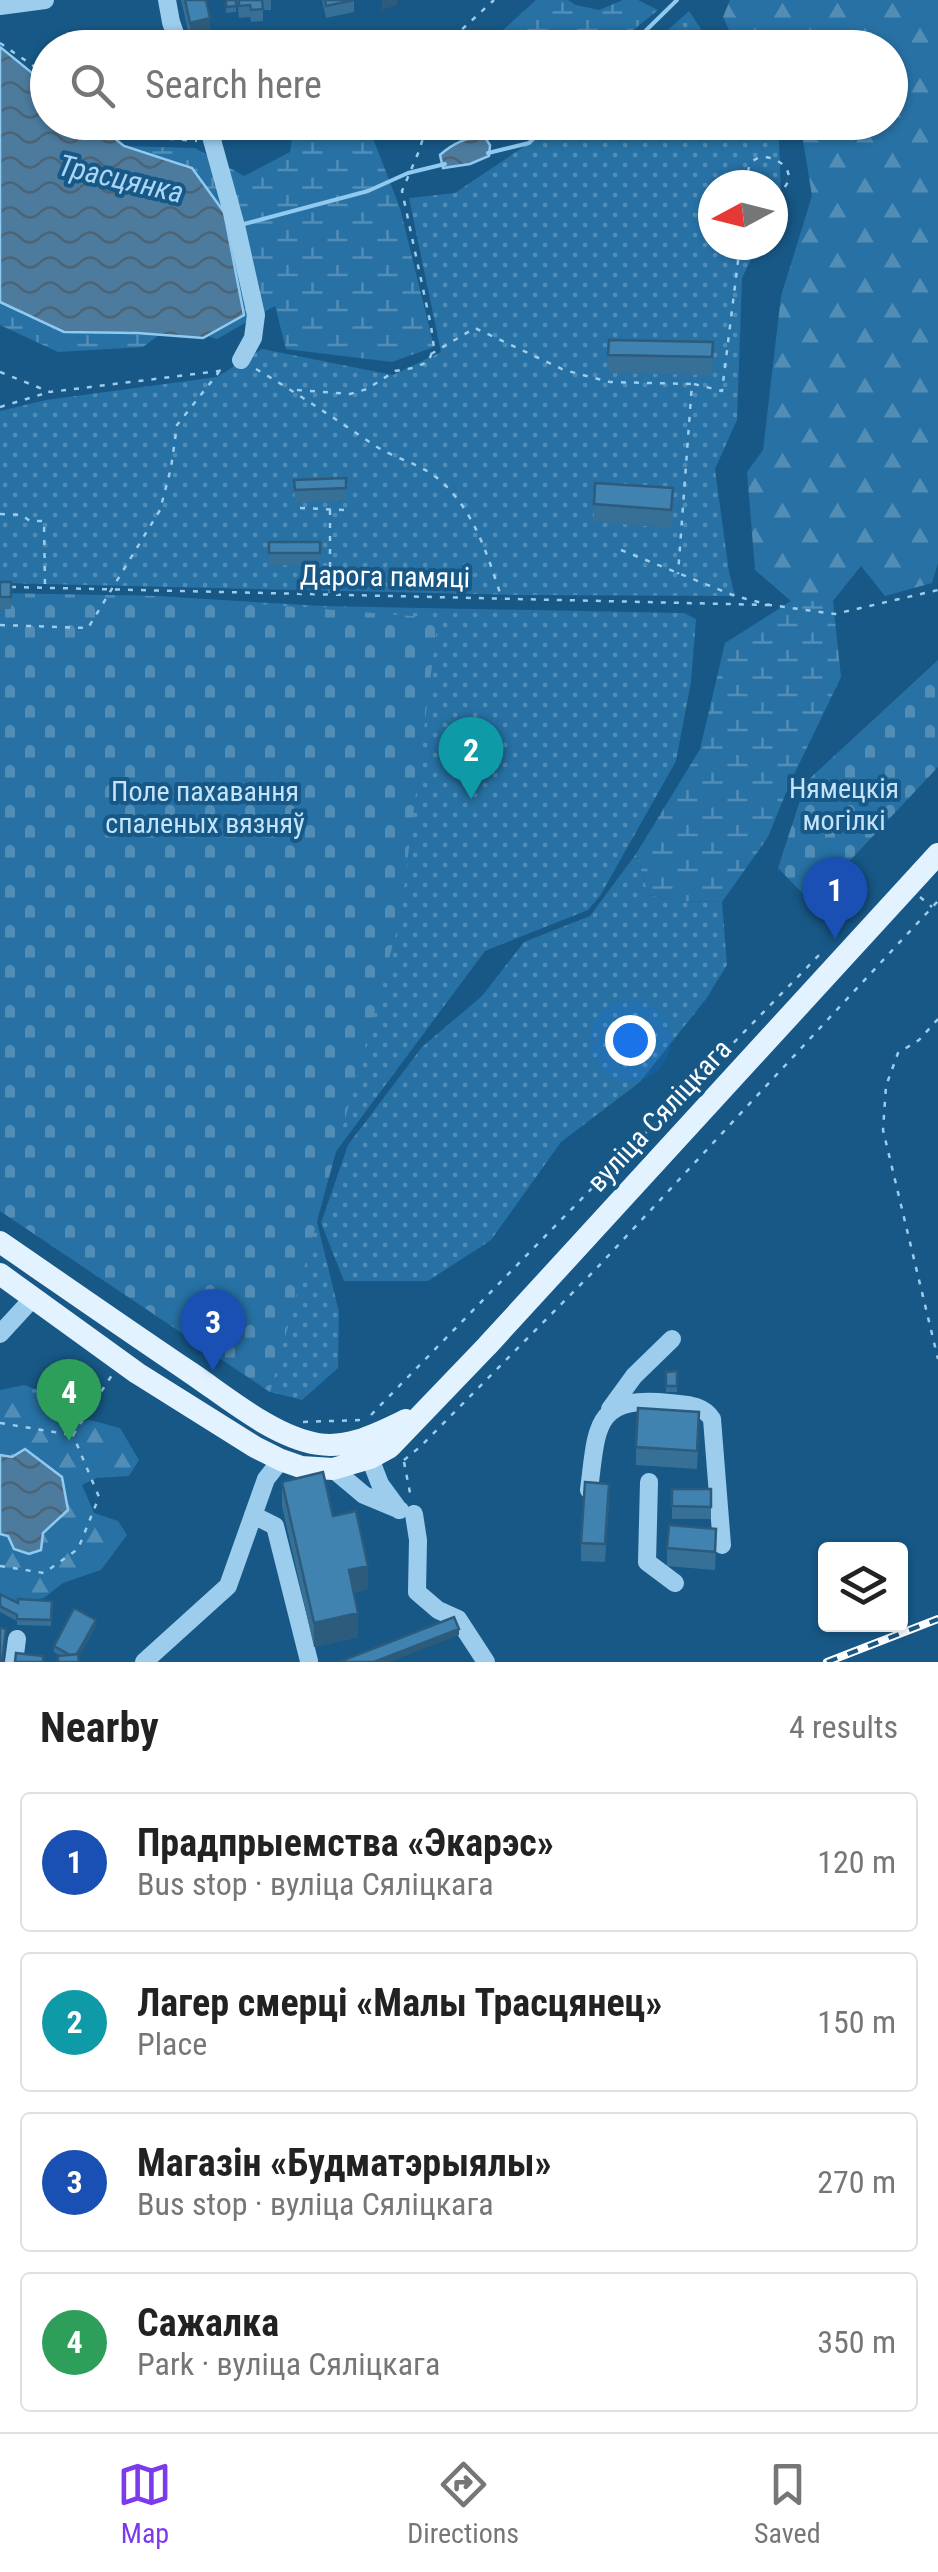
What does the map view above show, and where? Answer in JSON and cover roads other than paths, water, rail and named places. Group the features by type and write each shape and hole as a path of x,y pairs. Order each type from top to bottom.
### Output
{"main road":[{"name":"вуліца Сяліцкага","path":"0,1274 34,1297 125,1374 281,1460 300,1467 332,1469 370,1458 390,1446 421,1414 934,866"},
{"name":"вуліца Сяліцкага","path":"0,1242 288,1436 319,1444 339,1444 379,1434 421,1414"},
{"path":"125,1374 154,1348"}],"street":[{"path":"0,6 45,0"},
{"path":"168,0 174,30"},
{"path":"213,140 256,315 253,338 241,360"},
{"path":"0,1334 34,1297"},
{"path":"590,1490 596,1433 634,1376 672,1338"},
{"path":"609,1410 650,1401 707,1411 712,1419 722,1545"},
{"path":"332,1469 364,1495 400,1510 380,1484 370,1458"},
{"path":"144,1662 228,1586 266,1479 281,1460"},
{"path":"649,1482 647,1562 675,1582"},
{"path":"414,1514 417,1592 438,1610 458,1619 486,1662"},
{"path":"253,1516 276,1526 309,1661"},
{"path":"14,1662 17,1639"}],"water":[{"path":"0,47 30,71 30,140 116,140 192,168 224,212 244,315 203,338 64,332 0,302"},
{"path":"487,140 489,156 443,168 440,155 455,144"},
{"path":"25,1449 62,1477 68,1510 43,1533 41,1550 29,1554 14,1549 8,1536 0,1534 0,1455 12,1457"}],"waterway":[{"name":"Трасцянка","path":"646,30 677,0"},
{"name":"Трасцянка","path":"488,153 532,140"},
{"name":"Трасцянка","path":"244,224 368,191 408,173 445,164"}],"railway":[{"path":"827,1662 938,1619"}],"place":[{"name":"Лагер смерці «Малы Трасцянец»","path":"471,799"},
{"name":"Прадпрыемства «Экарэс»","path":"835,939"},
{"name":"Магазін «Будматэрыялы»","path":"213,1371"},
{"name":"Сажалка","path":"69,1441"}],"park label":[{"name":"Нямецкія могілкі","path":"844,804"},
{"name":"Поле пахавання спаленых вязняў","path":"205,807"}]}
